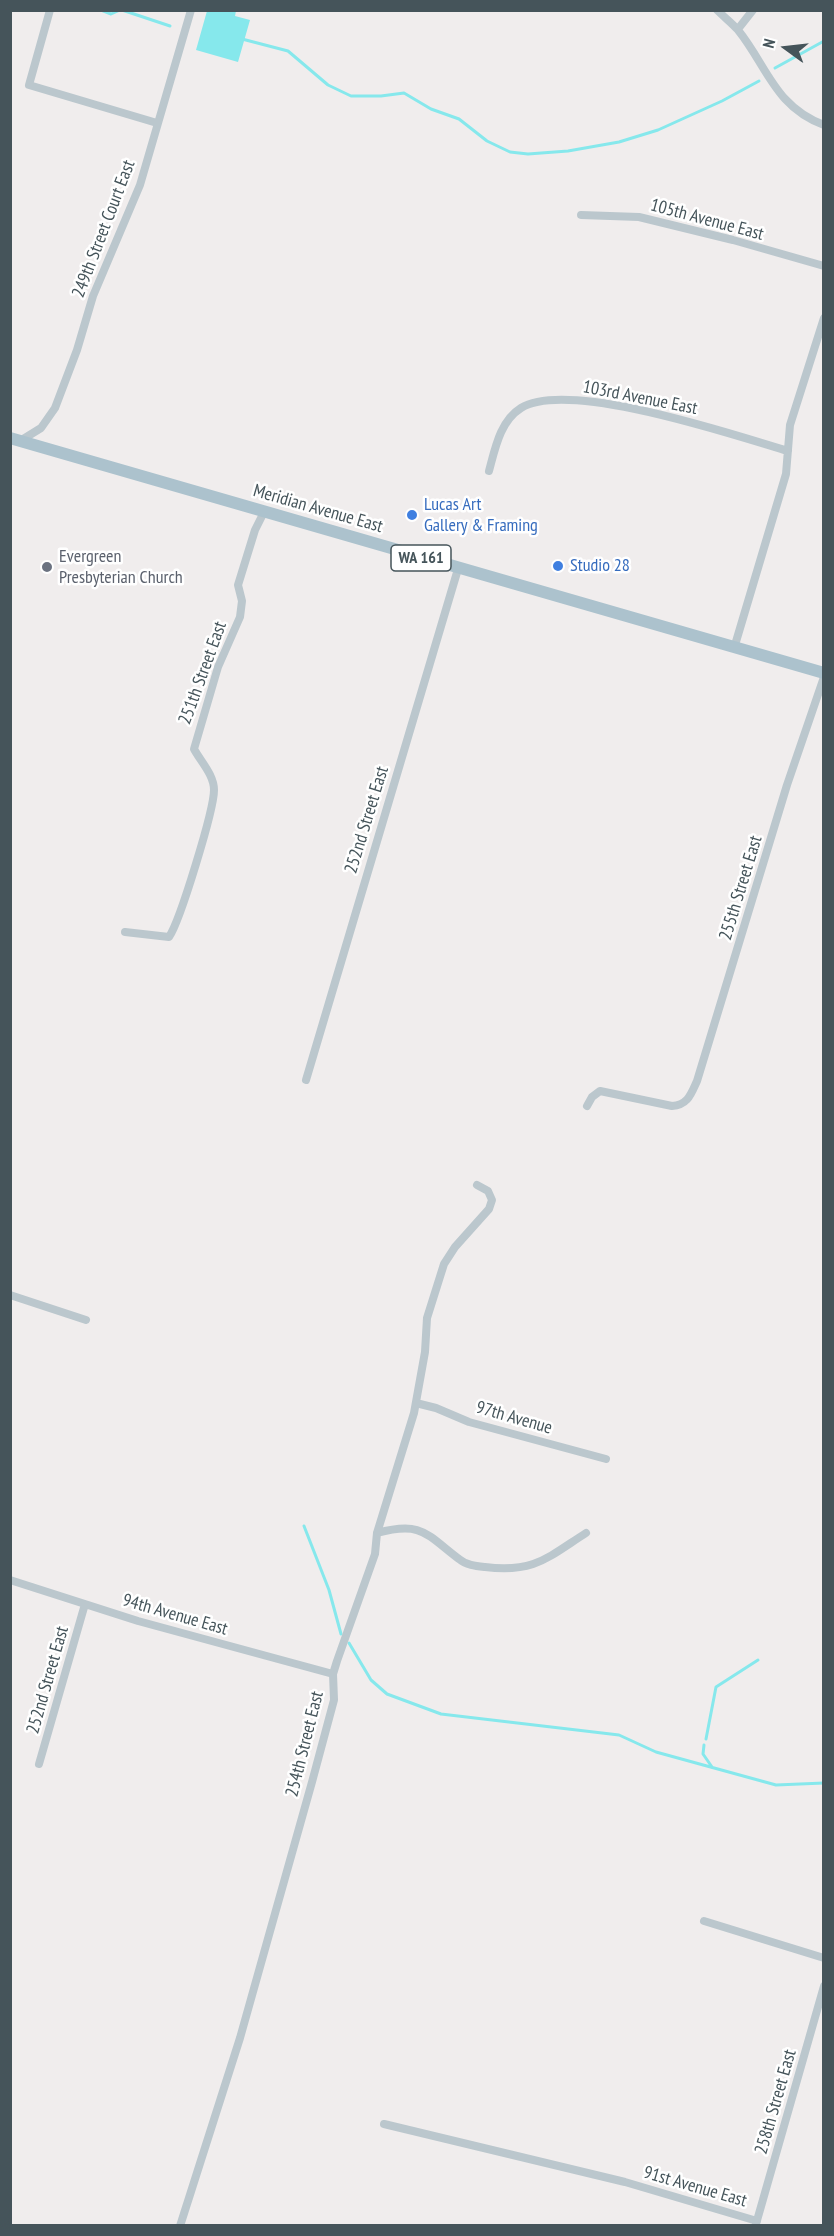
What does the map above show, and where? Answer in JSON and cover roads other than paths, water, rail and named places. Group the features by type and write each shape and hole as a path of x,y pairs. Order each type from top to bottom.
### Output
{"main road":[{"name":"Meridian Avenue East","path":"15,440 458,569 735,645 824,675"}],"street":[{"path":"50,10 29,85 158,123"},
{"name":"249th Street Court East","path":"15,440 41,428 59,397 93,296 137,195 190,10"},
{"path":"717,10 738,30 781,96 803,115 824,125"},
{"path":"738,30 753,10"},
{"name":"105th Avenue East","path":"581,214 639,218 733,240 824,266"},
{"path":"735,645 786,474 790,425 824,318"},
{"name":"103rd Avenue East","path":"489,471 497,442 511,417 531,404 562,399 601,403 703,426 788,451"},
{"name":"251th Street East","path":"125,932 169,937 180,911 203,838 214,789 209,773 194,749 196,735 205,716 218,667 240,617 242,602 238,585 255,530 264,512"},
{"name":"252nd Street East","path":"306,1080 458,569"},
{"name":"255th Street East","path":"587,1106 596,1094 607,1091 672,1106 682,1104 689,1098 697,1081 786,785 824,675"},
{"name":"254th Street East","path":"180,2226 240,2038 312,1782 334,1700 333,1674 375,1554 377,1533 392,1490 416,1403 427,1318 444,1264 455,1247 489,1209 492,1200 488,1191 477,1185"},
{"path":"10,1296 86,1320"},
{"name":"97th Avenue","path":"416,1403 436,1408 469,1422 606,1459"},
{"path":"377,1533 400,1527 422,1532 431,1535 465,1563 502,1569 532,1566 586,1533"},
{"name":"94th Avenue East","path":"10,1580 85,1604 333,1674"},
{"name":"252nd Street East","path":"39,1764 85,1604"},
{"path":"704,1921 824,1958"},
{"name":"258th Street East","path":"757,2223 824,1986"},
{"name":"91st Avenue East","path":"384,2124 625,2182 757,2223"}],"water":[{"path":"207,11 236,11 235,16 250,20 238,62 196,50"}],"waterway":[{"path":"101,10 111,14 120,10"},
{"path":"122,10 170,26"},
{"path":"242,39 288,51 328,85 351,96 404,93 431,109 459,119 487,141 510,152 528,154 568,151 619,142 658,130 722,101 759,81"},
{"path":"775,68 824,41"},
{"path":"304,1526 329,1590 341,1634"},
{"path":"349,1643 371,1680 387,1694 441,1714 619,1735 656,1752 776,1785 824,1783"},
{"path":"706,1739 716,1687 758,1660"},
{"path":"704,1745 703,1754 712,1767"}],"place":[{"name":"Lucas Art Gallery & Framing","path":"412,515"},
{"name":"Studio 28","path":"558,566"},
{"name":"Evergreen Presbyterian Church","path":"47,567"}]}
